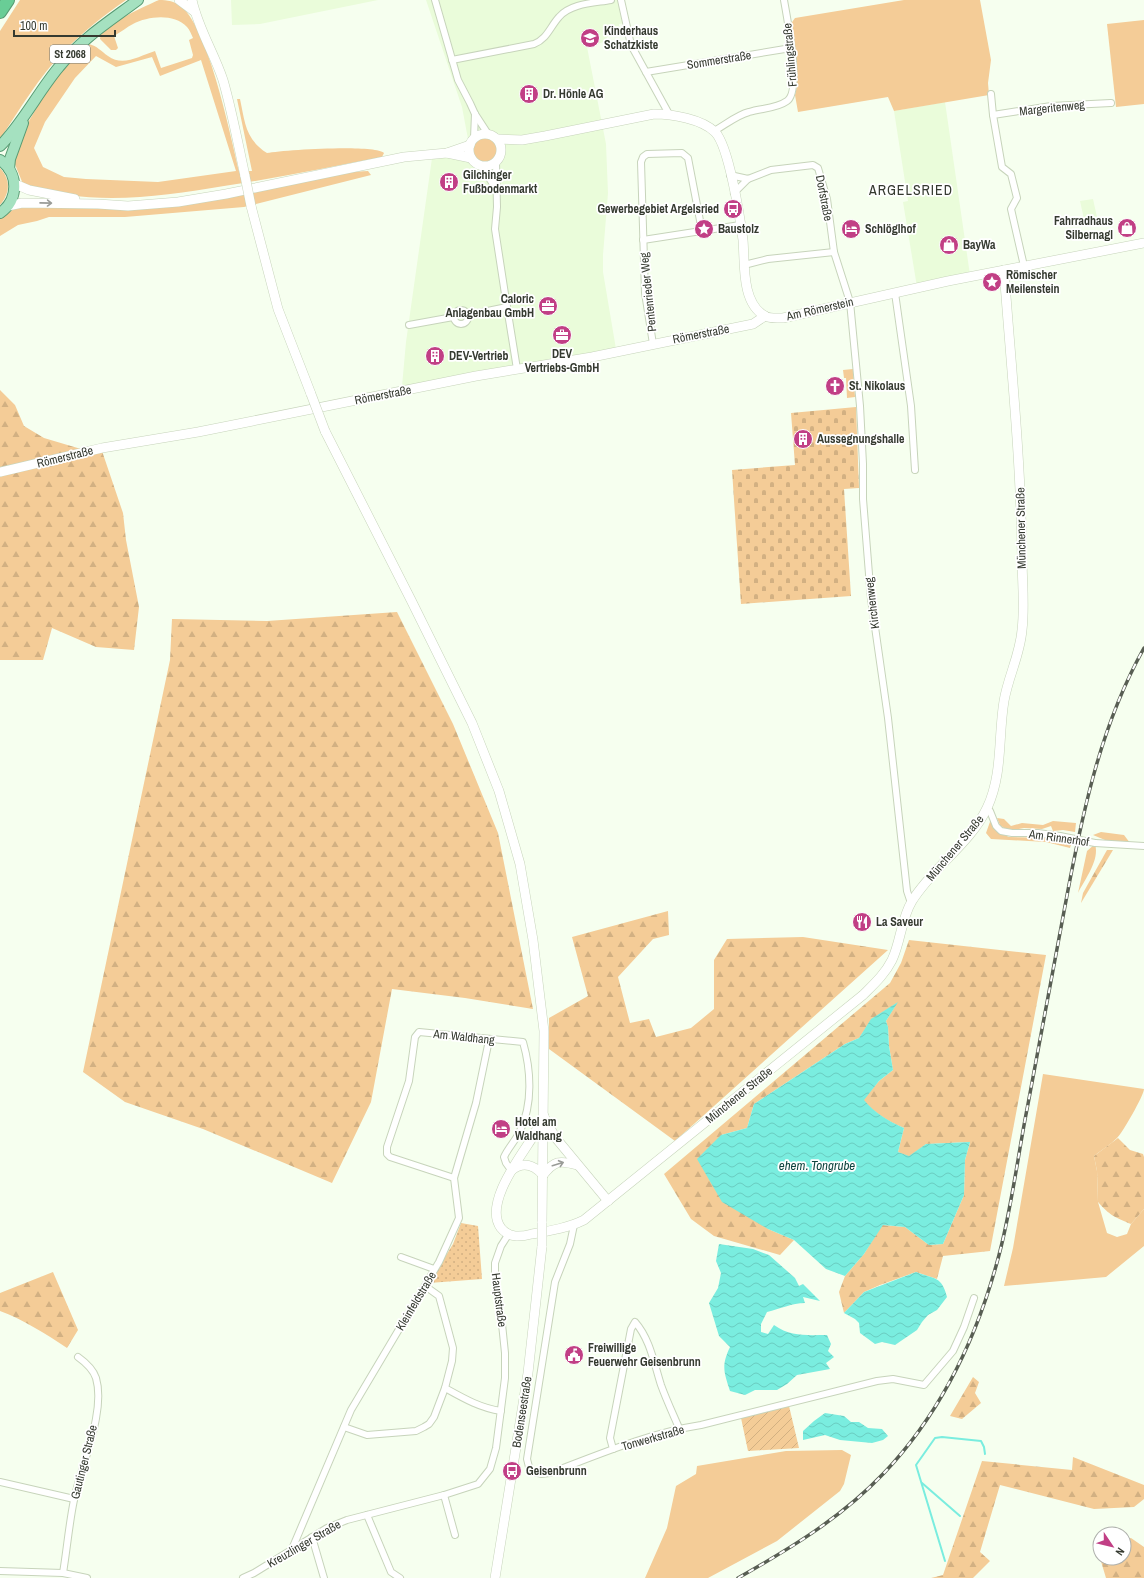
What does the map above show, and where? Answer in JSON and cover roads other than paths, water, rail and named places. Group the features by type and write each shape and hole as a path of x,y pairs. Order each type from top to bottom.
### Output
{"highway":[{"path":"0,12 8,0"}],"main road":[{"name":"St 2068","path":"0,146 29,108 44,85 74,50 106,22 138,0"},
{"name":"St 2068","path":"123,11 146,0"},
{"name":"St 2068","path":"9,169 14,142 29,108"},
{"path":"0,160 9,169 15,184 13,196 4,210"}],"street":[{"path":"179,0 195,12"},
{"name":"Bodenseestraße","path":"192,0 195,12 211,48 232,113 251,206 278,309 310,394 325,431 472,723 499,791 520,864 534,940 544,1031 542,1246 528,1373 496,1578"},
{"path":"435,0 458,80 470,102 474,114 488,134 497,139 522,140 566,133 654,114 669,114 689,119 714,131 721,141 734,193 743,240 744,265 748,293 757,308 765,316"},
{"path":"452,60 534,44 544,39 559,17 572,7 611,0"},
{"path":"621,0 631,44 669,114"},
{"name":"Frühlingstraße","path":"714,131 748,112 782,104 789,100 793,93 794,83 791,48 784,0"},
{"name":"Sommerstraße","path":"646,72 791,48"},
{"path":"991,94 1002,167 1011,174 1017,198 1011,210 1024,266"},
{"name":"Margeritenweg","path":"993,115 1051,106 1111,103"},
{"path":"474,114 472,141 469,154 477,165 486,167 496,163"},
{"path":"4,210 22,203 128,206 178,202 226,194 404,157 447,153 472,141 478,135 488,134"},
{"path":"497,139 500,144 501,154"},
{"path":"518,369 506,307 495,229 497,207 496,163 501,154 522,140"},
{"path":"447,153 471,158"},
{"name":"Pentenrieder Weg","path":"653,344 645,292 641,162 643,157 647,154 682,153 688,158 702,231"},
{"name":"Dorfstraße","path":"734,193 748,178 771,170 813,165 816,166 818,168 827,200 834,252 850,302"},
{"path":"481,166 496,188"},
{"path":"730,174 748,178"},
{"path":"15,184 29,190 98,204"},
{"path":"643,240 740,225"},
{"name":"Am Römerstein","path":"765,316 783,318 850,302 1004,270 1144,243"},
{"path":"744,265 768,259 834,252"},
{"name":"Münchener Straße","path":"574,1225 584,1220 608,1201 863,995 881,977 892,959 911,902 963,842 986,810 994,792 999,767 1004,700 1017,656 1022,630 1021,511 1004,270"},
{"path":"896,293 911,406 915,470"},
{"name":"Kirchenweg","path":"850,302 860,406 863,499 871,599 888,718 907,891 911,902"},
{"path":"468,314 506,307"},
{"path":"453,317 456,311 461,309 468,314"},
{"path":"453,317 457,323 462,324 466,322 468,314"},
{"name":"Römerstraße","path":"0,472 102,448 198,432 476,376 592,357 753,324 765,316"},
{"path":"410,325 453,317"},
{"name":"Am Rinnerhof","path":"986,810 990,811 996,826 1002,831 1012,833 1038,833 1095,843 1144,846"},
{"name":"Am Waldhang","path":"454,1178 390,1157 387,1154 387,1147 409,1081 415,1037 419,1032 489,1040 523,1042 529,1075 529,1097 525,1119 520,1132 504,1157 511,1170"},
{"name":"Kleinfeldstraße","path":"292,1549 351,1410 434,1269 459,1218 454,1178 476,1103 489,1040"},
{"path":"544,1116 555,1137 608,1201"},
{"path":"544,1116 534,1135 511,1170 500,1194 497,1206 499,1225 504,1232 508,1234 522,1236 574,1225"},
{"path":"511,1170 522,1164 530,1165 543,1175 552,1164 558,1162 577,1165"},
{"name":"Tonwerkstraße","path":"574,1225 570,1244 555,1282 527,1459 528,1467 533,1472 540,1474 550,1473 657,1434 679,1428 701,1425 877,1380 893,1379 924,1385 953,1351 964,1327 974,1298"},
{"name":"Hauptstraße","path":"367,1515 444,1495 478,1484 490,1469 496,1448 505,1378 505,1353 495,1280 495,1262 501,1246 508,1234"},
{"path":"401,1257 434,1269"},
{"path":"344,1427 367,1435 404,1432 424,1428 430,1424 434,1417 445,1388 452,1362 453,1348 439,1296 424,1286"},
{"path":"613,1450 610,1438 631,1329 634,1322 642,1330 679,1428"},
{"name":"Gautinger Straße","path":"63,1573 74,1499 95,1424 98,1399 96,1378 93,1372 78,1357"},
{"path":"445,1388 467,1400 491,1410 501,1411"},
{"path":"0,1482 74,1499"},
{"path":"444,1495 455,1535"},
{"path":"367,1515 391,1572 400,1578"},
{"name":"Kreuzlinger Straße","path":"243,1578 255,1576 292,1549 312,1537 347,1520 367,1515"},
{"path":"312,1537 324,1578"},
{"path":"0,1570 63,1573 87,1578"}],"water":[{"name":"ehem. Tongrube","path":"898,1002 886,1021 893,1070 879,1081 864,1100 882,1116 904,1128 898,1152 909,1156 926,1144 970,1142 965,1160 964,1195 943,1244 929,1245 905,1227 883,1225 864,1254 845,1276 826,1269 794,1240 768,1229 722,1202 697,1159 721,1135 747,1128 754,1104 845,1044 859,1038 871,1019"},
{"path":"719,1244 753,1249 769,1255 795,1278 799,1286 803,1284 820,1301 803,1297 805,1303 791,1305 767,1312 761,1324 761,1332 768,1334 774,1325 787,1332 806,1335 827,1335 831,1344 828,1351 834,1357 826,1363 830,1369 797,1375 777,1390 755,1390 745,1395 730,1391 726,1379 724,1364 730,1347 719,1336 709,1303 718,1288 721,1273 716,1261"},
{"path":"916,1272 932,1277 940,1282 943,1285 947,1297 937,1310 928,1315 917,1330 895,1345 882,1342 875,1344 860,1333 859,1323 855,1319 844,1313 864,1292"},
{"path":"825,1413 844,1416 851,1422 859,1422 868,1428 882,1429 888,1436 883,1440 872,1443 840,1440 825,1435 803,1440 803,1431"}],"waterway":[{"path":"945,1561 916,1465 935,1438 942,1437 981,1441 985,1454"},
{"path":"922,1483 960,1516"}],"railway":[{"path":"738,1578 815,1531 868,1489 884,1473 923,1425 940,1399 955,1372 968,1343 990,1285 1004,1236 1068,890 1088,796 1106,735 1129,676 1144,648"}],"place":[{"name":"Kinderhaus Schatzkiste","path":"590,38"},
{"name":"Dr. Hönle AG","path":"529,94"},
{"name":"Gilchinger Fußbodenmarkt","path":"449,182"},
{"name":"Gewerbegebiet Argelsried","path":"733,209"},
{"name":"Fahrradhaus Silbernagl","path":"1127,228"},
{"name":"Baustolz","path":"704,229"},
{"name":"Schlöglhof","path":"851,229"},
{"name":"BayWa","path":"949,245"},
{"name":"Römischer Meilenstein","path":"992,282"},
{"name":"Caloric Anlagenbau GmbH","path":"548,306"},
{"name":"DEV Vertriebs-GmbH","path":"562,335"},
{"name":"DEV-Vertrieb","path":"435,356"},
{"name":"St. Nikolaus","path":"835,386"},
{"name":"Aussegnungshalle","path":"803,439"},
{"name":"La Saveur","path":"862,922"},
{"name":"Hotel am Waldhang","path":"501,1129"},
{"name":"Freiwillige Feuerwehr Geisenbrunn","path":"574,1355"},
{"name":"Geisenbrunn","path":"512,1471"}],"district":[{"name":"ARGELSRIED","path":"911,190"}]}
